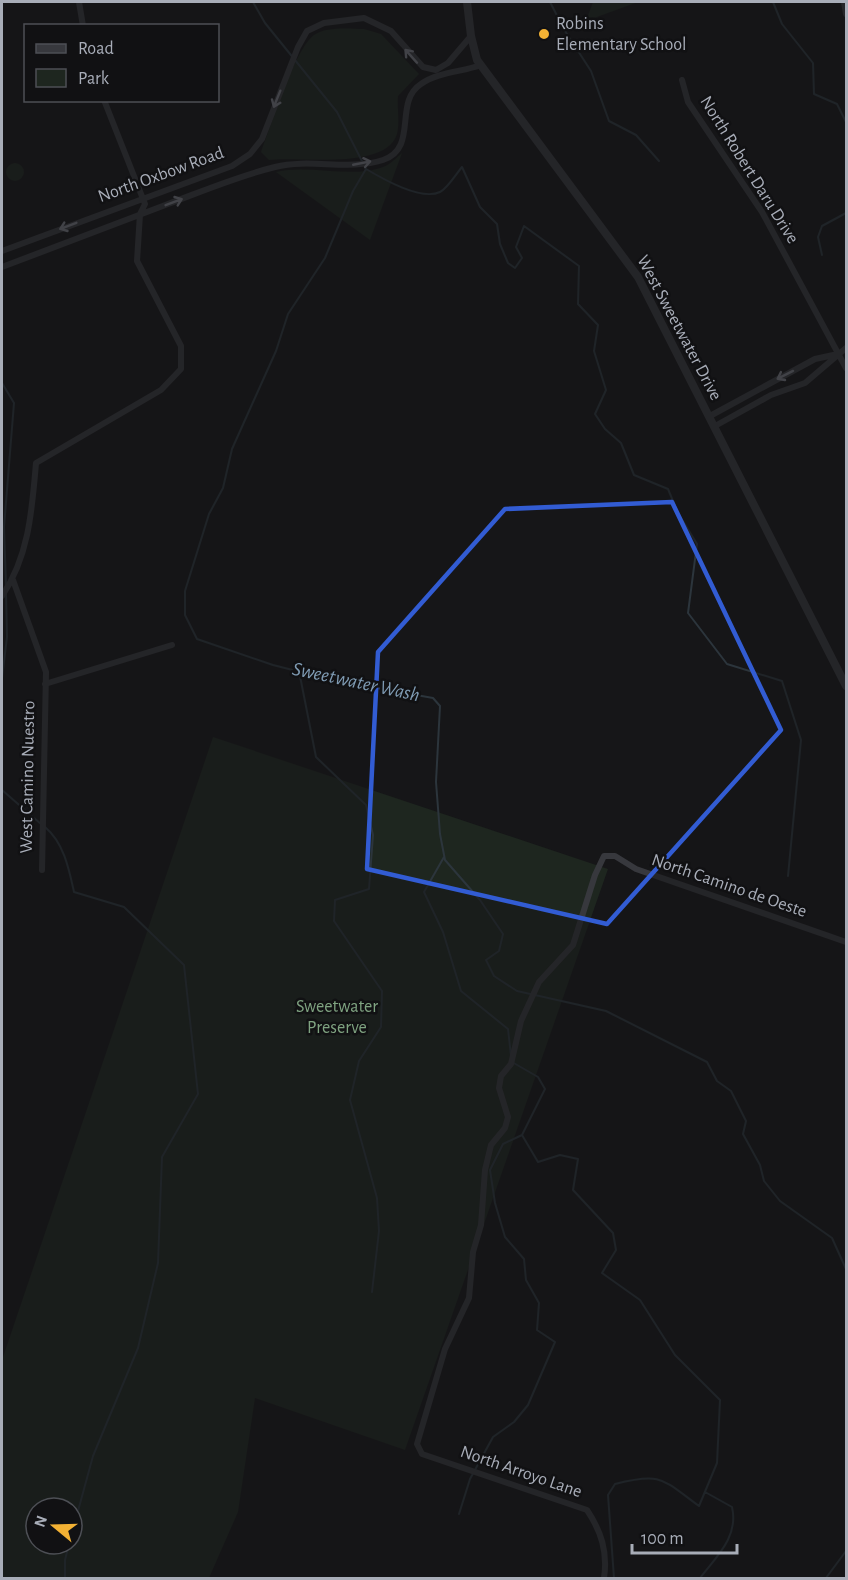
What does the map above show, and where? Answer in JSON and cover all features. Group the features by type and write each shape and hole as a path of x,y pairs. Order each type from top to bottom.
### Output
{"street":[{"path":"79,2 83,24"},
{"name":"West Sweetwater Drive","path":"467,2 471,36 477,60 638,277 846,686"},
{"path":"844,2 846,14"},
{"name":"North Oxbow Road","path":"2,251 232,166 250,154 262,139 298,47 308,32 324,23 364,18 391,31 423,67 436,70 448,63 471,36"},
{"name":"North Oxbow Road","path":"2,267 234,179 275,167 293,163 353,165 386,159 400,147 406,131 405,111 408,97 420,84 439,75 458,73 482,65"},
{"name":"North Robert Daru Drive","path":"682,80 688,102 762,212 846,368"},
{"path":"2,596 13,580 31,522 36,463 161,390 181,369 181,346 137,261 140,214 145,204 105,102"},
{"path":"715,426 771,395 805,383 846,348"},
{"path":"710,416 815,359 839,354"},
{"name":"West Camino Nuestro","path":"13,580 45,672 42,870"},
{"name":"West Camino Nuestro","path":"45,684 171,645"},
{"name":"North Camino de Oeste","path":"417,1444 445,1349 469,1298 473,1251 481,1225 484,1170 491,1145 505,1128 508,1117 499,1088 501,1076 511,1064 521,1022 539,982 573,945 595,874 604,856 615,856 636,869 846,942"},
{"name":"North Arroyo Lane","path":"417,1444 422,1454 587,1510 601,1532 606,1567 604,1578"}],"highlighted area":[{"path":"672,502 781,730 607,924 367,869 378,652 505,509"}],"green space":[{"path":"593,2 638,2 586,21"},
{"path":"364,29 381,34 419,74 398,96 398,130 390,146 376,153 359,157 269,160 261,152 291,72 306,43 314,35 325,30"},
{"path":"402,153 370,240 276,172 302,170 358,172 386,166"},
{"path":"15,163 21,166 24,172 21,178 15,181 9,178 6,172 9,166"},
{"name":"Sweetwater Preserve","path":"213,737 608,869 405,1450 255,1398 238,1512 209,1578 2,1578 2,1360"}],"waterway":[{"name":"Sweetwater Wash","path":"253,2 265,23 337,112 366,169 353,191 325,258 288,314 276,351 232,449 223,488 209,514 185,591 185,615 197,639 273,665 332,680 433,698 440,706 436,782 440,834 445,860 480,900 503,934 499,951 486,960 494,976 517,991 606,1011 707,1062 717,1081 731,1091 746,1121 743,1134 760,1165 764,1181 780,1201 832,1238 846,1269"},
{"path":"550,2 565,31 591,71 609,121 636,135 659,161"},
{"path":"773,2 782,24 813,63 814,94 837,104 846,122"},
{"path":"366,169 402,188 432,194 446,187 462,167 480,207 497,224 500,244 508,263 515,268 522,258 516,247 524,226 579,266 578,304 598,325 594,351 606,390 595,414 605,429 621,443 634,475 668,489 678,513 697,544 688,613 727,664 782,681 801,740 788,876"},
{"path":"822,255 818,237 822,226 846,213"},
{"path":"2,383 14,403 4,527 6,585"},
{"path":"2,678 7,637 6,594"},
{"path":"299,671 316,757 366,805 373,835 369,889 335,900 334,921 382,991 381,1027 359,1061 350,1100 377,1198 379,1231 372,1292"},
{"path":"2,790 41,824"},
{"path":"45,827 61,849 74,892 124,907 184,965 198,1094 162,1157 158,1263 138,1348 93,1456 82,1496"},
{"path":"444,857 424,892 443,932 461,991 508,1029 511,1056"},
{"path":"512,1062 538,1077 545,1089 522,1135 538,1162 560,1155 578,1159 573,1190 613,1233 616,1250 602,1273 640,1300 675,1355 720,1400 717,1463 699,1506 661,1480 631,1480 615,1484 608,1495 614,1578"},
{"path":"459,1514 470,1479 493,1437 514,1422 528,1405 555,1342 537,1330 539,1303 526,1280 524,1259 505,1237 495,1203 490,1170 503,1144 522,1135"},
{"path":"700,1578 725,1546 733,1518 732,1507 705,1492"},
{"name":"Sweetwater Wash","path":"826,1578 846,1551"},
{"path":"65,1578 66,1556"}],"place":[{"name":"Robins Elementary School","path":"544,34"}]}
